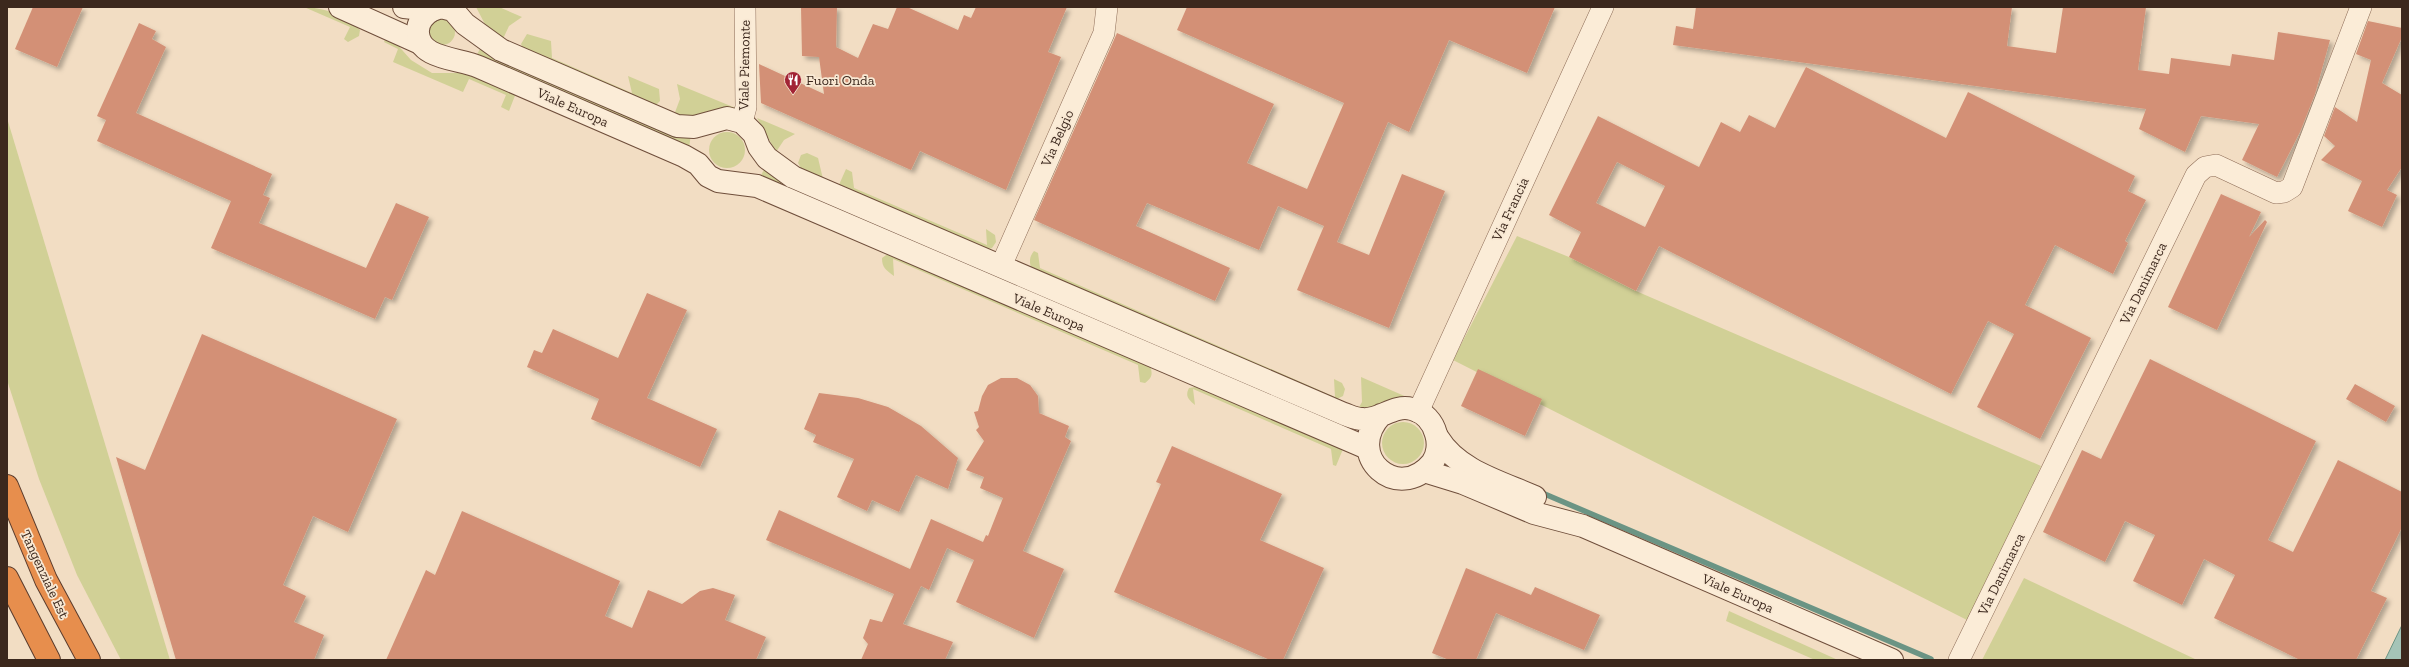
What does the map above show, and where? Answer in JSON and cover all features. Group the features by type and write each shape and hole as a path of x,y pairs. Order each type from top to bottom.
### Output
{"highway":[{"name":"Tangenziale Est","path":"7,486 46,580 89,660"},
{"path":"7,578 49,660"}],"street":[{"name":"Viale Europa","path":"340,7 420,43 432,54 466,62 672,150 698,164 708,176 718,181 757,186 1367,448"},
{"path":"404,7 432,10"},
{"path":"420,43 418,28 420,20 432,10 441,7 457,14 466,32 463,44 453,53 445,56"},
{"name":"Viale Piemonte","path":"742,122 746,107 745,7"},
{"name":"Via Francia","path":"1418,412 1603,7"},
{"name":"Via Danimarca","path":"1959,660 2196,175 2205,167 2216,165 2276,193 2284,192 2292,187 2361,7"},
{"name":"Viale Europa","path":"457,14 500,50 663,122 677,126 694,127 727,118 742,122 754,134 759,147 779,168 793,177 1344,414 1362,419 1400,408 1418,412 1427,417 1434,426 1438,438 1445,450 1469,468 1540,500 1583,526 1892,660"},
{"name":"Via Belgio","path":"1001,266 1107,15"},
{"path":"698,164 695,151 698,137 711,123"},
{"path":"729,182 743,177 754,166 759,147"},
{"path":"1380,415 1369,430 1367,448 1371,460 1379,470 1389,476 1401,479 1414,477 1424,472 1435,459 1438,438"},
{"name":"Viale Europa","path":"1424,472 1463,483 1534,513 1583,526"}],"shaded area":[{"path":"304,7 311,7 334,13 349,20 360,30 359,36 348,42 344,39 350,27"},
{"path":"476,7 499,7 522,17 509,26 502,41 488,30"},
{"path":"442,19 451,23 455,32 451,41 442,45 433,41 429,32 433,23"},
{"path":"527,34 551,41 552,58 632,93 628,76 659,89 660,101 656,105 523,49 521,44"},
{"path":"386,37 395,42 411,60 432,73 466,73 516,93 509,111 501,107 506,95 469,79 463,92 393,62 398,49 384,42"},
{"path":"480,49 508,64 691,134 689,148 476,56"},
{"path":"677,84 738,109 700,119 674,115 680,99"},
{"path":"7,118 170,660 121,660 77,575 39,479 7,380"},
{"path":"757,118 795,134 784,140 776,152"},
{"path":"731,132 740,137 744,143 744,157 740,163 731,168 723,168 714,163 710,157 709,146 714,137 720,133"},
{"path":"807,153 818,158 823,179 802,170 798,163 801,155"},
{"path":"765,168 821,199 820,203 760,177"},
{"path":"846,169 852,172 854,188 987,245 986,229 995,235 996,242 992,248 985,250 838,187"},
{"path":"1517,236 1569,257 1636,291 2041,466 1998,565 1967,620 1453,360"},
{"path":"1034,251 1038,253 1040,268 1335,397 1334,379 1342,383 1345,389 1343,396 1335,400 1032,270 1030,260"},
{"path":"889,253 1150,366 1152,374 1145,383 1140,382 1138,365 893,259 894,276 884,267 883,264 882,258"},
{"path":"1361,377 1409,398 1357,411 1362,402"},
{"path":"1195,387 1343,449 1336,466 1333,465 1331,449 1193,389 1195,405 1189,399 1187,393 1189,388"},
{"path":"1403,422 1418,428 1424,443 1418,458 1403,464 1388,458 1382,443 1388,428"},
{"path":"2024,578 2197,660 1982,660"},
{"path":"1729,611 1838,660 1815,660 1726,621"},
{"path":"2402,625 2402,660 2385,660"}],"building":[{"path":"33,7 83,7 57,67 15,49"},
{"path":"801,7 837,7 836,47 858,58 873,24 888,29 897,7 907,7 958,30 964,15 971,18 976,7 1067,7 1048,52 1061,57 1006,190 920,151 911,170 761,103 759,64 824,94 819,57 802,56"},
{"path":"1187,7 1555,7 1527,73 1449,40 1409,132 1388,122 1337,242 1369,255 1402,174 1445,191 1389,328 1297,290 1324,226 1278,206 1259,250 1147,203 1136,226 1230,268 1215,301 1034,220 1117,33 1274,104 1247,163 1307,189 1344,103 1177,30"},
{"path":"1696,7 2012,7 2007,46 2056,53 2063,7 2146,7 2138,70 2169,74 2171,58 2230,66 2232,54 2274,60 2278,32 2330,40 2315,94 2300,132 2277,177 2242,160 2259,124 2201,116 2185,152 2139,129 2146,109 1673,45 1676,26 1693,29"},
{"path":"2368,21 2402,28 2402,37 2382,83 2402,95 2402,167 2387,190 2397,195 2382,227 2348,211 2362,181 2321,160 2335,146 2324,136 2335,107 2357,122 2371,60 2356,54"},
{"path":"139,23 156,31 152,39 166,47 136,113 272,174 263,195 270,198 259,223 366,268 396,203 429,217 392,300 385,297 375,319 211,248 231,201 97,141 106,120 97,116"},
{"path":"1806,67 1946,138 1968,92 2135,176 2128,191 2146,200 2125,241 2128,243 2113,274 2055,245 2025,305 2091,338 2040,439 1977,407 2014,334 1988,321 1951,394 1659,246 1636,291 1569,257 1581,232 1549,215 1598,116 1699,167 1721,122 1740,132 1749,115 1775,128","holes":["1617,162 1665,186 1645,227 1596,203"]},
{"path":"2221,194 2261,212 2249,237 2265,220 2267,222 2217,330 2168,307"},
{"path":"647,293 687,310 647,398 717,429 700,467 591,419 599,399 527,367 534,350 542,353 553,329 618,358"},
{"path":"202,334 397,419 348,532 313,516 283,585 306,596 294,622 324,635 314,660 176,660 116,457 145,470"},
{"path":"2150,359 2316,441 2268,540 2293,552 2338,460 2402,492 2402,527 2371,591 2387,598 2356,660 2300,660 2214,618 2235,575 2204,559 2182,605 2133,581 2155,535 2125,521 2105,562 2043,532 2082,450 2101,459"},
{"path":"1478,369 1542,399 1525,436 1461,406"},
{"path":"1001,378 1017,378 1030,385 1038,396 1039,413 1069,426 1065,437 1071,441 1023,551 1064,569 1034,638 956,602 974,560 947,548 929,590 921,586 903,624 953,642 945,660 861,660 868,644 863,638 870,619 882,622 894,594 766,540 779,510 910,569 931,519 983,542 986,535 988,536 1003,498 980,488 984,477 966,470 984,441 976,430 979,427 974,412 978,411 982,396 988,385"},
{"path":"2355,384 2395,406 2386,422 2346,399"},
{"path":"819,393 858,398 888,407 921,426 958,458 948,489 916,475 899,512 872,500 867,511 837,497 854,459 813,442 816,435 804,429"},
{"path":"1172,446 1282,494 1260,540 1324,568 1283,660 1270,660 1114,592 1161,484 1156,482"},
{"path":"462,511 620,581 605,616 632,628 648,590 682,604 700,591 713,588 735,595 725,620 766,637 756,660 386,660 426,570 435,575"},
{"path":"1466,568 1531,595 1535,587 1600,615 1584,650 1496,613 1476,660 1449,660 1432,653"}],"waterway":[{"path":"1540,492 1931,659"}],"place":[{"name":"Fuori Onda","path":"793,95"}]}
